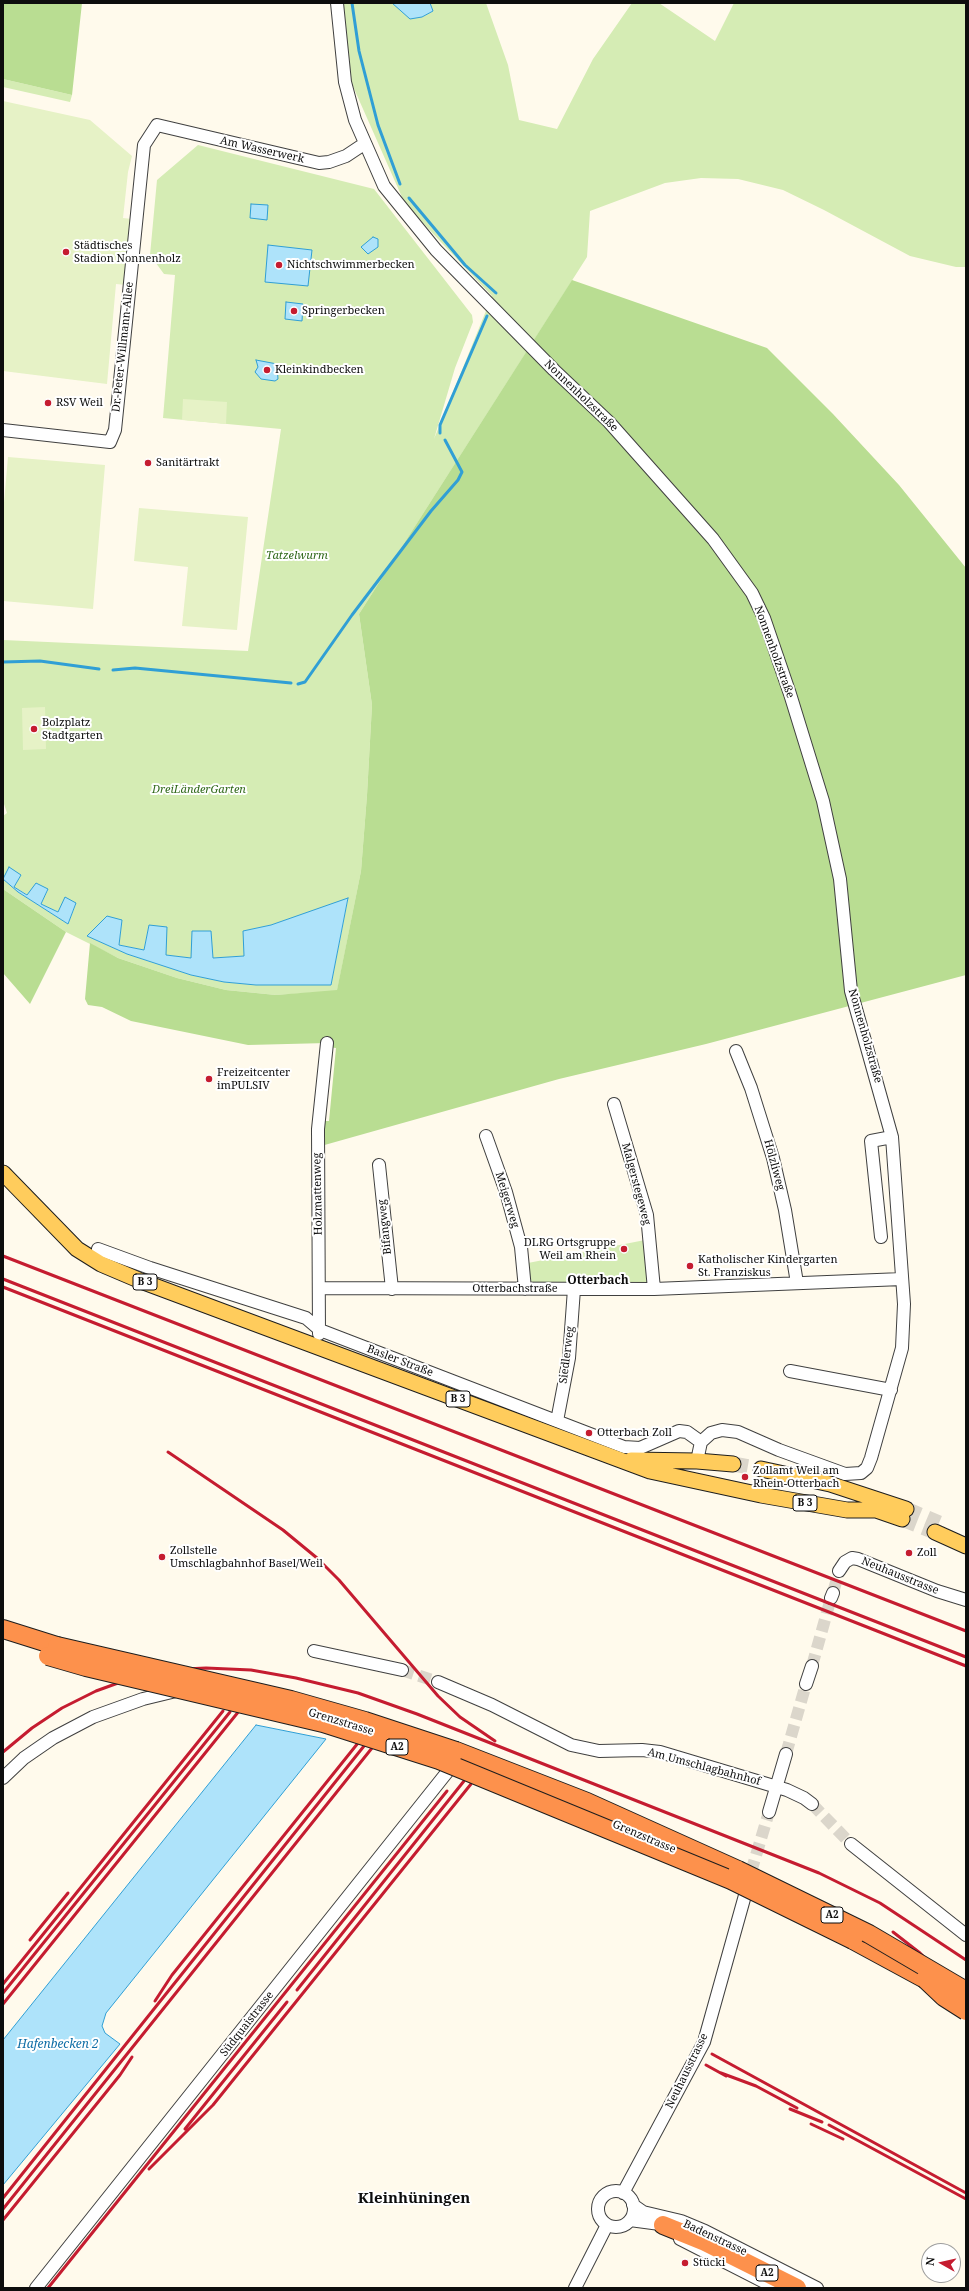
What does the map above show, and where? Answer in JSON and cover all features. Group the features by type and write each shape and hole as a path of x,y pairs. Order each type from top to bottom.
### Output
{"highway":[{"path":"3,1629 53,1651"},
{"path":"3,1642 53,1651"},
{"name":"A2","path":"53,1651 86,1667 323,1723 445,1763 731,1880 853,1940 966,1991"},
{"path":"966,1980 942,1968 923,1972 944,1997 966,2011"},
{"name":"A2","path":"923,1972 966,2003"},
{"name":"A2","path":"663,2225 691,2235 797,2288"}],"main road":[{"name":"B 3","path":"3,1173 66,1239 101,1264 198,1302 585,1448 620,1459 650,1471 761,1495 849,1510 877,1505"},
{"name":"B 3","path":"620,1459 697,1460 733,1464"},
{"path":"695,1480 697,1460"},
{"name":"B 3","path":"761,1469 830,1484 859,1494 877,1505"},
{"path":"877,1505 904,1514"},
{"path":"937,1527 960,1542"}],"street":[{"name":"Nonnenholzstraße","path":"337,3 345,82 355,120 364,144 384,186 410,220 502,318 609,422 713,539 752,593 764,618 790,694 823,801 840,879 851,991 892,1137 902,1279 904,1335 891,1390 872,1458 864,1471 857,1475 845,1474 806,1460 738,1432 716,1431 707,1436 701,1442"},
{"name":"Am Wasserwerk","path":"157,125 319,163 330,162 346,156 364,144"},
{"name":"Dr.-Peter-Willmann-Allee","path":"3,430 110,442 115,430 144,145 157,125"},
{"name":"Holzmattenweg","path":"315,1345 320,1330 318,1129 327,1043"},
{"name":"Hölzliweg","path":"736,1051 751,1088 773,1158 785,1210 797,1283"},
{"name":"Malgerstegeweg","path":"614,1104 647,1215 654,1289"},
{"name":"Meigerweg","path":"486,1136 506,1192 521,1247 525,1289"},
{"path":"881,1238 871,1141 892,1137"},
{"name":"Bifangweg","path":"379,1165 392,1289"},
{"name":"Basler Straße","path":"98,1249 150,1268 306,1318 320,1330 634,1449 656,1442 679,1431 687,1432 701,1442"},
{"name":"Otterbachstraße","path":"320,1288 654,1289 902,1279"},
{"name":"Siedlerweg","path":"557,1421 569,1358 574,1289"},
{"path":"790,1371 891,1390"},
{"path":"697,1460 701,1442"},
{"name":"Neuhausstrasse","path":"839,1571 842,1565 849,1559 858,1559 937,1591 966,1600"},
{"path":"314,1651 402,1670"},
{"path":"806,1684 812,1666"},
{"name":"Am Umschlagbahnhof","path":"438,1682 492,1705 571,1745 599,1751 632,1750 660,1752 795,1793 812,1804"},
{"name":"Grenzstrasse","path":"3,1778 24,1758 53,1738 93,1717 160,1694 193,1690 226,1692 308,1711 457,1760 518,1783 719,1869 748,1884"},
{"path":"770,1812 786,1754"},
{"name":"Südquaistrasse","path":"36,2288 457,1760"},
{"path":"851,1844 966,1934"},
{"name":"Neuhausstrasse","path":"624,2193 704,2042 751,1872"},
{"path":"609,2192 624,2193 633,2205 633,2214 630,2220 622,2226 608,2225 600,2218 599,2203 609,2192"},
{"name":"Badenstrasse","path":"633,2205 643,2212 681,2222 705,2231 817,2288"},
{"name":"Badenstrasse","path":"630,2220 663,2225 695,2248 776,2288"},
{"path":"575,2288 608,2225"}],"green space":[{"path":"3,3 82,3 72,95 3,79"},
{"path":"342,3 392,3 403,12 422,17 433,11 430,3 486,3 508,65 519,120 557,129 593,59 632,3 659,3 715,41 734,3 966,3 966,267 956,267 910,256 783,190 738,179 701,178 665,183 590,211 587,257 359,614 372,705 367,795 361,871 337,991 276,995 226,990 177,978 118,958 66,932 3,889 3,879 18,892 68,924 76,904 58,912 41,904 48,890 28,895 14,887 21,875 3,876 3,816 7,813 3,801 3,640 248,651 281,429 163,418 175,275 164,274 150,255 157,180 198,145 374,189 472,315 473,322 455,368 434,439 492,296 405,204 348,75","holes":["348,899 331,985 256,985 224,982 191,975 127,954 87,936 122,920 119,945 144,950 149,925 165,955 191,958 210,931 213,958 245,956 243,931 271,925"]},
{"path":"3,79 72,95 70,102 3,87"},
{"name":"Städtisches Stadion Nonnenholz","path":"3,101 90,120 132,156 128,172 123,218 132,219 126,285 116,284 107,384 3,371"},
{"path":"572,280 767,348 833,414 899,485 966,568 966,975 706,1044 559,1079 321,1146 322,1121 329,1121 336,1048 327,1047 327,1043 248,1045 131,1021 102,1007 88,1005 85,999 90,943 118,958 177,978 226,990 276,995 337,990 361,871 367,795 372,705 359,614"},
{"path":"183,399 227,402 226,424 182,420"},
{"path":"8,457 105,465 93,609 3,601 3,514"},
{"path":"139,508 248,517 237,630 182,626 188,567 134,561"},
{"name":"Bolzplatz Stadtgarten","path":"45,707 46,749 23,750 22,708"},
{"path":"3,889 66,932 30,1004 3,973"},
{"path":"645,1240 647,1284 533,1284 530,1279 528,1263"}],"water":[{"path":"392,3 430,3 433,11 422,17 410,19"},
{"path":"251,204 268,205 267,220 250,218"},
{"path":"373,237 378,239 378,247 368,254 361,247"},
{"name":"Nichtschwimmerbecken","path":"268,245 312,250 308,286 265,282"},
{"name":"Springerbecken","path":"286,302 303,304 302,321 285,319"},
{"name":"Kleinkindbecken","path":"256,360 277,364 278,379 275,381 261,379 255,372 258,367"},
{"path":"9,867 21,875 14,887 27,895 36,883 48,889 41,904 58,912 65,897 76,903 68,924 18,892 3,879"},
{"path":"348,898 331,985 256,985 224,982 191,975 127,954 87,936 107,916 122,920 119,945 144,950 149,925 167,927 166,955 191,958 192,931 211,931 213,958 244,956 243,931 271,925"},
{"name":"Hafenbecken 2","path":"256,1725 326,1739 106,2013 102,2026 105,2033 120,2044 3,2185 3,2040"}],"waterway":[{"path":"352,3 359,51 378,125 400,184"},
{"path":"409,198 465,265 496,293"},
{"path":"440,433 440,425 487,316"},
{"path":"298,684 305,682 352,615 431,511 458,480 462,472 445,440"},
{"path":"3,662 40,661 99,669"},
{"path":"113,670 135,668 291,683"}],"tunnel":[{"path":"733,1464 761,1469"},
{"path":"906,1509 939,1523"},
{"path":"902,1519 935,1532"},
{"path":"833,1593 839,1571"},
{"path":"812,1666 831,1598"},
{"path":"402,1670 438,1682"},
{"path":"786,1754 806,1684"},
{"path":"812,1804 851,1844"},
{"path":"751,1872 769,1812"}],"railway":[{"path":"3,1256 966,1631"},
{"path":"3,1279 966,1657"},
{"path":"3,1287 966,1666"},
{"path":"168,1452 283,1530 317,1558 339,1580 438,1696 460,1717 495,1741"},
{"path":"3,1752 32,1728 62,1708 96,1691 129,1679 163,1670 206,1668 251,1670 296,1678 358,1693 417,1714 819,1873 880,1903 966,1960"},
{"path":"3,1984 223,1711"},
{"path":"3,2004 239,1711"},
{"path":"3,1993 230,1712"},
{"path":"155,2001 172,1975 358,1743"},
{"path":"3,2198 364,1746"},
{"path":"3,2209 372,1748"},
{"path":"297,1990 464,1781"},
{"path":"149,2169 213,2105 471,1784"},
{"path":"48,2288 447,1791"},
{"path":"30,1940 68,1893"},
{"path":"893,1932 920,1953 966,1998"},
{"path":"952,1993 966,2015"},
{"path":"185,2129 287,2002"},
{"path":"712,2054 966,2193"},
{"path":"3,2220 120,2075 132,2057"},
{"path":"706,2065 726,2076"},
{"path":"721,2073 756,2086 797,2108"},
{"path":"790,2109 822,2122"},
{"path":"811,2124 843,2139"},
{"path":"829,2125 966,2199"}],"place":[{"name":"Städtisches Stadion Nonnenholz","path":"66,252"},
{"name":"Nichtschwimmerbecken","path":"279,265"},
{"name":"Springerbecken","path":"294,311"},
{"name":"Kleinkindbecken","path":"267,370"},
{"name":"RSV Weil","path":"48,403"},
{"name":"Sanitärtrakt","path":"148,463"},
{"name":"Bolzplatz Stadtgarten","path":"34,729"},
{"name":"Freizeitcenter imPULSIV","path":"209,1079"},
{"name":"DLRG Ortsgruppe Weil am Rhein","path":"624,1249"},
{"name":"Katholischer Kindergarten St. Franziskus","path":"690,1266"},
{"name":"Otterbach Zoll","path":"589,1433"},
{"name":"Zollamt Weil am Rhein-Otterbach","path":"745,1477"},
{"name":"Zoll","path":"909,1553"},
{"name":"Zollstelle Umschlagbahnhof Basel/Weil","path":"162,1557"},
{"name":"Stücki","path":"685,2263"}],"district":[{"name":"Otterbach","path":"598,1281"},
{"name":"Kleinhüningen","path":"414,2199"}],"park label":[{"name":"Tatzelwurm","path":"297,556"},
{"name":"DreiLänderGarten","path":"199,790"}]}
